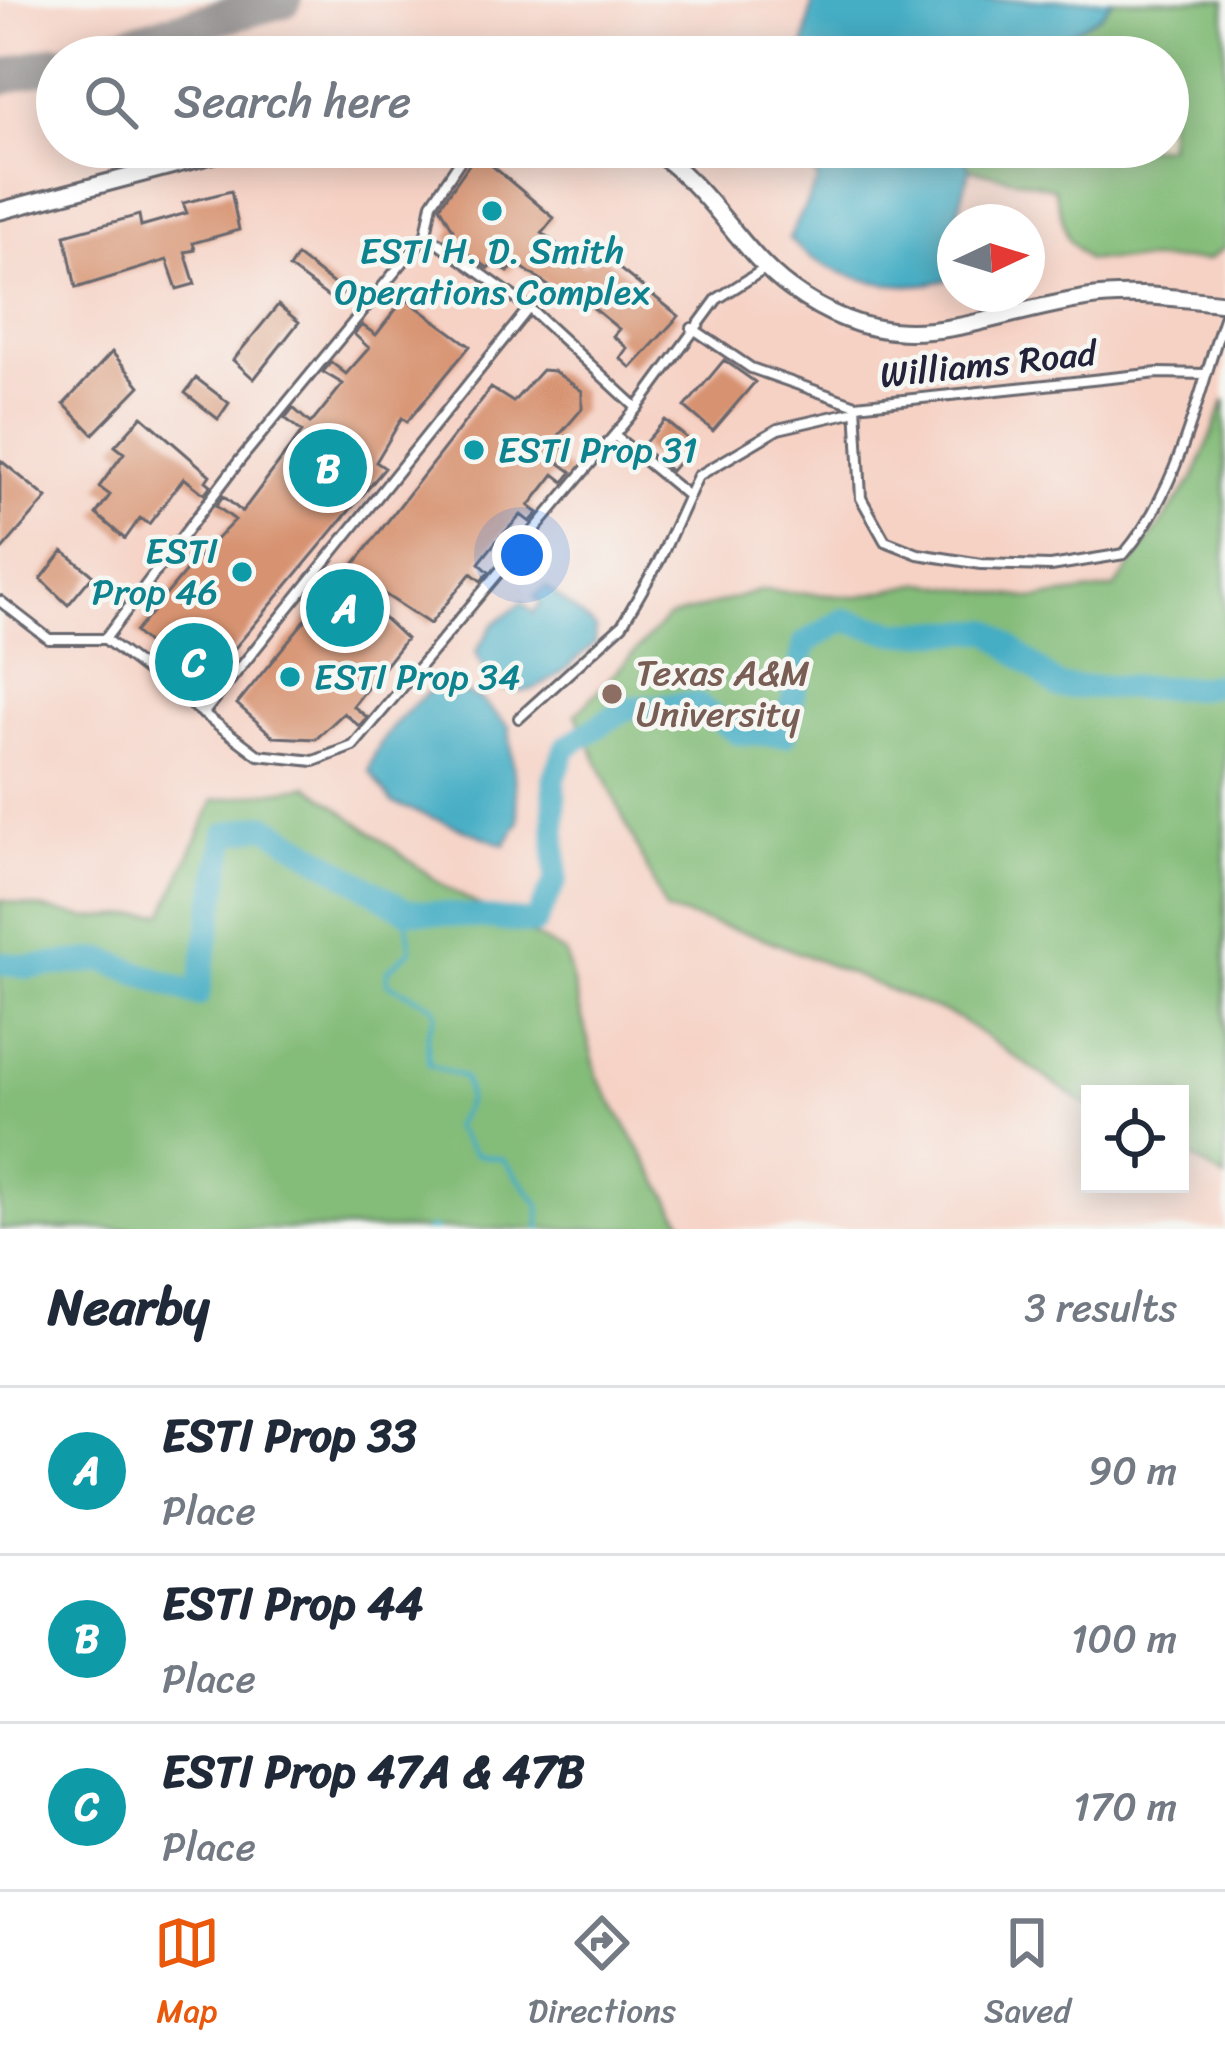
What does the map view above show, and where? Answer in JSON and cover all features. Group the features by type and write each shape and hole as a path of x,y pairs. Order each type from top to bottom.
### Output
{"street":[{"path":"0,211 163,168"},
{"path":"676,168 787,286 838,318 926,334 1093,297 1155,295 1225,303"}],"lane":[{"path":"105,639 241,460 426,233 432,203 455,168"},
{"path":"426,233 529,308 638,409"},
{"path":"0,602 49,639 105,639 259,755 314,761 352,746 638,409 717,299 769,266"},
{"path":"203,713 529,308"},
{"path":"1206,374 1225,315"},
{"path":"692,328 751,368 856,408"},
{"name":"Williams Road","path":"1158,373 1206,374 1146,529 1124,554 1051,566 939,557 885,541 861,498 856,408 1158,373"},
{"path":"519,718 622,625 659,561 698,476 747,443 778,429 856,408"},
{"path":"615,436 686,494"}],"shaded area":[{"name":"Texas A&M University","path":"0,0 1225,0 1225,1229 0,1229"}],"green space":[{"path":"1110,0 1225,0 1225,247 1208,260 1087,260 1068,239 1054,188 969,168 1189,168 1189,36 1064,36 1101,15"},
{"path":"1225,400 1225,1179 1189,1155 1189,1085 1081,1085 1081,1102 958,1018 758,936 666,911 576,714 667,618 763,590 855,597 923,583 1035,599 1115,588 1195,476"},
{"path":"309,786 444,886 565,953 598,1078 687,1229 0,1229 0,900 88,918 164,913 214,800"}],"water":[{"path":"813,0 1112,0 1101,15 1064,36 806,36"},
{"path":"810,168 970,169 960,204 937,204 937,281 889,284 845,274 789,239 818,180"},
{"path":"546,587 596,628 595,643 564,671 532,690 502,687 488,675 476,652 493,625 522,602 533,613 541,604 534,596"},
{"path":"439,683 480,699 509,727 519,822 505,845 393,803 369,771 387,734"}],"building":[{"path":"467,168 495,168 554,218 542,233 584,266 597,251 679,316 631,368 620,358 627,348 613,336 619,329 580,297 574,304 516,263 508,272 493,263 488,268 446,238 453,229 440,206"},
{"path":"231,191 239,230 193,243 195,250 185,252 195,284 177,289 167,260 76,288 65,235 139,215 141,226 187,213 183,203"},
{"path":"297,256 344,292 335,302 289,268"},
{"path":"392,289 470,346 407,422 402,418 376,462 385,468 199,691 135,632 158,605 147,597 153,588 166,595 190,566 177,557 185,547 199,557 235,520 216,506 223,496 242,512 302,432 285,418 293,408 310,423 314,420 343,384 323,372 331,362 346,374 369,348 354,334 362,325 376,335 397,308 384,298"},
{"path":"278,305 299,322 254,379 233,360"},
{"path":"112,352 140,386 93,434 64,404"},
{"path":"724,360 755,382 713,431 685,407"},
{"path":"542,370 554,371 582,391 582,409 555,440 563,446 553,458 572,472 564,482 554,474 529,506 538,513 530,522 521,515 494,544 479,563 489,572 481,581 471,573 430,624 349,571 491,388 513,402"},
{"path":"196,378 229,403 218,419 185,393"},
{"path":"142,416 210,475 206,481 211,485 204,494 184,478 149,524 140,518 125,539 96,514 110,495 99,487 124,453 115,446"},
{"path":"665,420 694,444 671,471 641,447"},
{"path":"0,460 47,498 0,552"},
{"path":"63,551 93,575 68,605 41,579"},
{"path":"340,577 406,639 353,706 367,717 359,726 344,713 316,739 274,737 237,704"}],"waterway":[{"path":"0,963 28,967 104,960 198,995 226,834 265,825 405,910 535,923 556,880 554,779 566,747 627,708 696,704 738,733 785,735 805,643 844,620 896,633 990,631 1059,687 1197,688 1225,683"},
{"path":"405,910 411,950 387,971 387,983 432,1005 436,1014 427,1035 429,1065 463,1077 467,1091 464,1109 453,1127 475,1154 503,1159 539,1204 540,1229"},
{"path":"427,1229 435,1229"}],"taxiway":[{"path":"153,36 284,0"},
{"path":"0,78 36,68"}],"place":[{"name":"ESTI H. D. Smith Operations Complex","path":"492,211"},
{"name":"ESTI Prop 31","path":"474,450"},
{"name":"ESTI Prop 44","path":"328,468"},
{"name":"ESTI Prop 46","path":"242,572"},
{"name":"ESTI Prop 33","path":"345,608"},
{"name":"ESTI Prop 47A & 47B","path":"194,662"},
{"name":"ESTI Prop 34","path":"290,677"},
{"name":"Texas A&M University","path":"612,694"}]}
